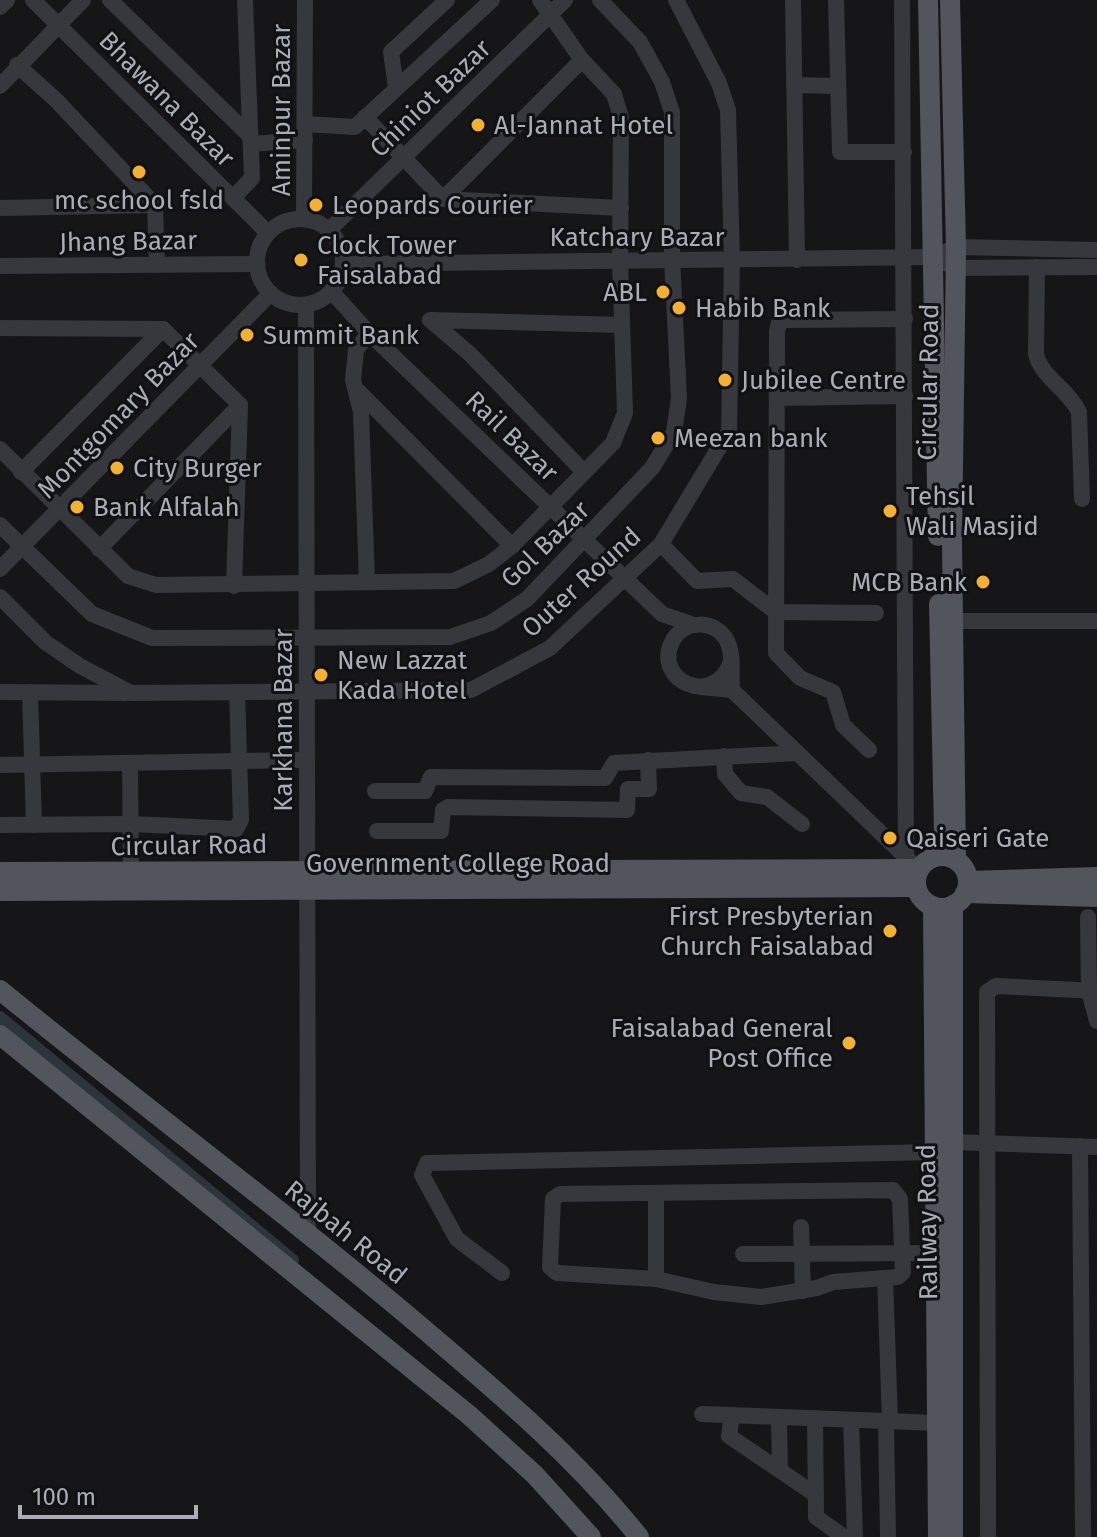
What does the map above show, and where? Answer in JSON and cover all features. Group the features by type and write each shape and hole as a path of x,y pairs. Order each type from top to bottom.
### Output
{"main road":[{"name":"Circular Road","path":"928,0 944,832 948,858"},
{"name":"Circular Road","path":"948,858 957,827 953,621 956,247 950,0"},
{"path":"957,827 968,855 984,871 1002,880"},
{"path":"955,896 948,858 924,863 914,871 920,895 955,896 1097,897"},
{"name":"Circular Road","path":"0,872 131,871 307,880"},
{"name":"Government College Road","path":"0,891 307,880 914,871"},
{"path":"955,896 1002,880 1097,877"},
{"name":"Railway Road","path":"938,1537 936,1253 955,896"},
{"name":"Rajbah Road","path":"0,990 34,1022 308,1231 512,1404 569,1458 639,1537"},
{"path":"34,1022 12,1042 469,1415 535,1475 591,1537"},
{"name":"Railway Road","path":"943,1147 955,1284 953,1537"}],"street":[{"path":"0,7 7,0"},
{"name":"Bhawana Bazar","path":"33,0 268,233"},
{"path":"0,86 83,0"},
{"path":"110,0 250,138"},
{"path":"233,198 252,178 245,0"},
{"name":"Aminpur Bazar","path":"304,219 305,0"},
{"path":"396,87 391,52 447,0"},
{"path":"250,138 355,127 492,0"},
{"path":"0,449 128,576 156,585 463,580 512,546 613,443 625,413 620,260 621,117 614,94 582,60 540,0"},
{"name":"Chiniot Bazar","path":"329,230 565,0"},
{"name":"Gol Bazar","path":"0,525 92,614 152,638 450,637 491,623 527,599 652,468 674,432 679,398 672,259 672,112 662,82 640,42 600,0"},
{"name":"Outer Round","path":"0,597 45,642 80,666 131,693 471,690 550,648 661,544 729,431 732,260 728,110 719,83 676,0"},
{"path":"793,0 797,260"},
{"path":"836,0 840,152 904,152"},
{"path":"902,0 905,396 914,871"},
{"path":"443,199 582,60"},
{"path":"17,65 56,100 155,205 157,265"},
{"path":"794,85 837,86"},
{"path":"365,117 443,199 621,208"},
{"path":"0,208 155,205"},
{"path":"304,219 329,230 342,255 342,269 331,291 306,305 291,304 271,293 264,285 257,264 258,253 268,233 291,220 304,219"},
{"name":"Katchary Bazar","path":"934,257 956,247 1097,250"},
{"name":"Katchary Bazar","path":"342,269 351,264 797,260 904,256 934,257 956,268 1097,267"},
{"name":"Jhang Bazar","path":"0,266 257,264"},
{"path":"1037,267 1036,354 1038,362 1074,401 1079,412 1082,499"},
{"name":"Rail Bazar","path":"331,291 369,333 662,614"},
{"name":"Montgomary Bazar","path":"0,569 271,293"},
{"name":"Karkhana Bazar","path":"306,305 308,1231"},
{"path":"869,750 841,721 839,701 833,692 800,678 776,653 779,323 905,319"},
{"path":"584,472 470,354 430,320 622,325"},
{"path":"0,328 163,329 240,405 234,586"},
{"path":"21,472 163,329"},
{"path":"369,333 356,350 353,380 358,391 512,546"},
{"path":"358,391 367,582"},
{"path":"777,398 905,396"},
{"path":"99,549 240,405"},
{"path":"661,544 697,581 733,579 776,612 876,613"},
{"path":"732,690 731,652 722,633 714,627 694,625 662,614 674,673 690,686 732,690 914,871"},
{"path":"953,621 1097,621"},
{"path":"668,654 676,635 694,625"},
{"path":"701,687 720,680 731,662"},
{"path":"0,692 131,693"},
{"path":"30,692 34,825"},
{"path":"0,825 132,824 236,829 241,820 237,692"},
{"path":"375,791 425,791 431,777 605,778 614,763 797,753"},
{"path":"724,756 725,774 741,793 767,797 802,824"},
{"path":"0,765 307,760"},
{"path":"377,831 441,831 443,810 448,807 627,810 628,789 649,789 648,760"},
{"path":"130,763 131,871"},
{"path":"1088,917 1097,1021"},
{"path":"988,1537 987,1144 990,988 1093,991"},
{"path":"502,1273 457,1239 422,1175 427,1163 987,1144 1088,1147 1083,1537"},
{"path":"893,1190 900,1199 901,1276 833,1282 803,1291 761,1297 714,1292 656,1279 557,1273 550,1267 555,1196 656,1193 893,1190"},
{"path":"656,1193 656,1279"},
{"path":"801,1227 803,1291"},
{"path":"743,1254 936,1253"},
{"path":"885,1278 888,1537"},
{"path":"702,1414 937,1423"},
{"path":"732,1415 729,1436 816,1495"},
{"path":"779,1417 780,1470"},
{"path":"815,1418 816,1517 844,1537"},
{"path":"851,1420 855,1537"}],"waterway":[{"path":"0,1017 293,1260"}],"place":[{"name":"Al-Jannat Hotel","path":"478,125"},
{"name":"mc school fsld","path":"139,172"},
{"name":"Leopards Courier","path":"316,205"},
{"name":"Clock Tower Faisalabad","path":"301,260"},
{"name":"ABL","path":"663,292"},
{"name":"Habib Bank","path":"679,308"},
{"name":"Summit Bank","path":"247,335"},
{"name":"Jubilee Centre","path":"725,380"},
{"name":"Meezan bank","path":"658,438"},
{"name":"City Burger","path":"117,468"},
{"name":"Bank Alfalah","path":"77,507"},
{"name":"Tehsil Wali Masjid","path":"890,511"},
{"name":"MCB Bank","path":"983,582"},
{"name":"New Lazzat Kada Hotel","path":"321,675"},
{"name":"Qaiseri Gate","path":"890,838"},
{"name":"First Presbyterian Church Faisalabad","path":"890,931"},
{"name":"Faisalabad General Post Office","path":"849,1043"}]}
